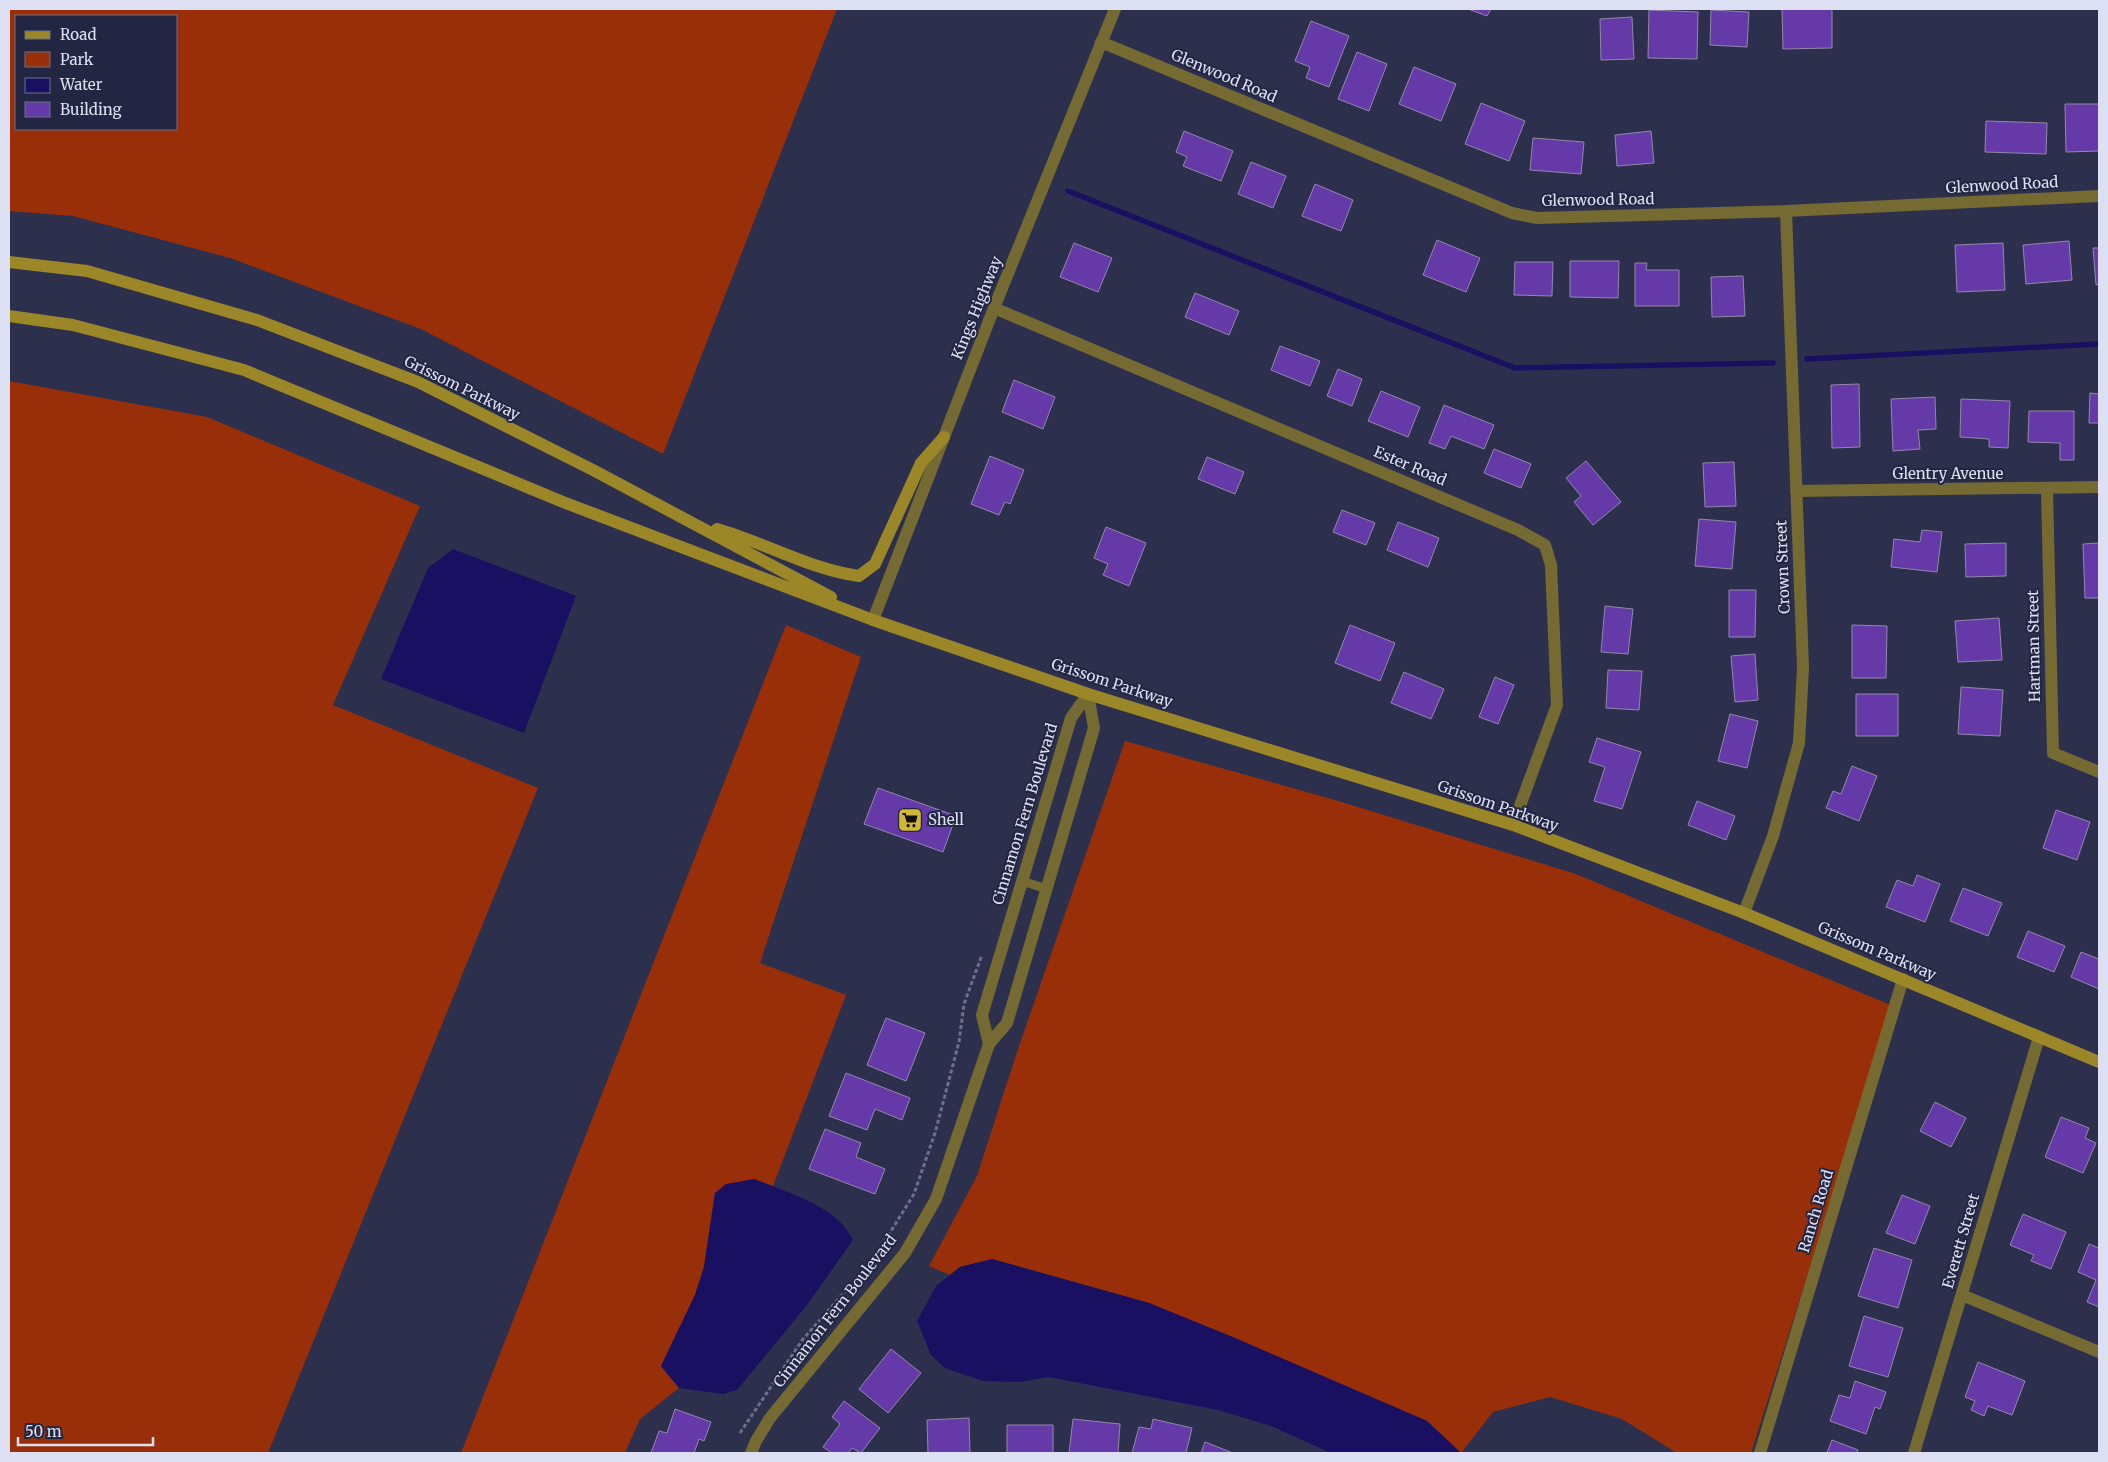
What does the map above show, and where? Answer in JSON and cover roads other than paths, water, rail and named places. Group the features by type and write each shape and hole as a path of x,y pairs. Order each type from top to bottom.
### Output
{"main road":[{"name":"Grissom Parkway","path":"9,262 87,271 257,320 418,382 695,523 872,620"},
{"name":"Grissom Parkway","path":"9,316 74,325 244,370 564,502 872,620 1088,694 1513,825 1744,914 2099,1062"},
{"path":"695,523 747,538 839,574 858,576 874,564 921,463 944,437"}],"street":[{"name":"Kings Highway","path":"872,620 994,308 1115,9"},
{"name":"Glenwood Road","path":"1101,42 1512,213 1537,218 1786,211 2099,196"},
{"name":"Crown Street","path":"1744,914 1773,836 1798,743 1803,668 1786,211"},
{"name":"Ester Road","path":"994,308 1518,530 1544,545 1552,565 1558,705 1513,825"},
{"name":"Glentry Avenue","path":"1796,491 2099,487"},
{"name":"Hartman Street","path":"2047,489 2053,752 2099,772"},
{"name":"Cinnamon Fern Boulevard","path":"989,1044 982,1014 1071,718 1088,694"},
{"name":"Cinnamon Fern Boulevard","path":"752,1453 756,1440 770,1418 905,1253 936,1199 989,1044 1007,1023 1094,728 1088,694"},
{"name":"Ranch Road","path":"1760,1453 1903,979"},
{"name":"Everett Street","path":"1914,1453 2039,1037"},
{"path":"1962,1295 2099,1352"}],"lane":[{"path":"1022,881 1047,889"}],"water":[{"path":"453,549 576,596 524,733 381,679 428,568"},
{"path":"754,1179 824,1209 846,1228 853,1240 807,1305 737,1390 723,1394 679,1388 661,1366 695,1295 704,1267 715,1193 726,1184"},
{"path":"992,1259 1149,1303 1233,1337 1427,1421 1461,1453 1331,1453 1271,1426 1218,1410 1049,1377 1020,1382 983,1381 945,1368 931,1355 917,1321 936,1286 960,1267"}],"waterway":[{"path":"1068,191 1515,368 1773,363"},
{"path":"1807,359 2099,344"}],"place":[{"name":"Shell","path":"910,820"}]}
